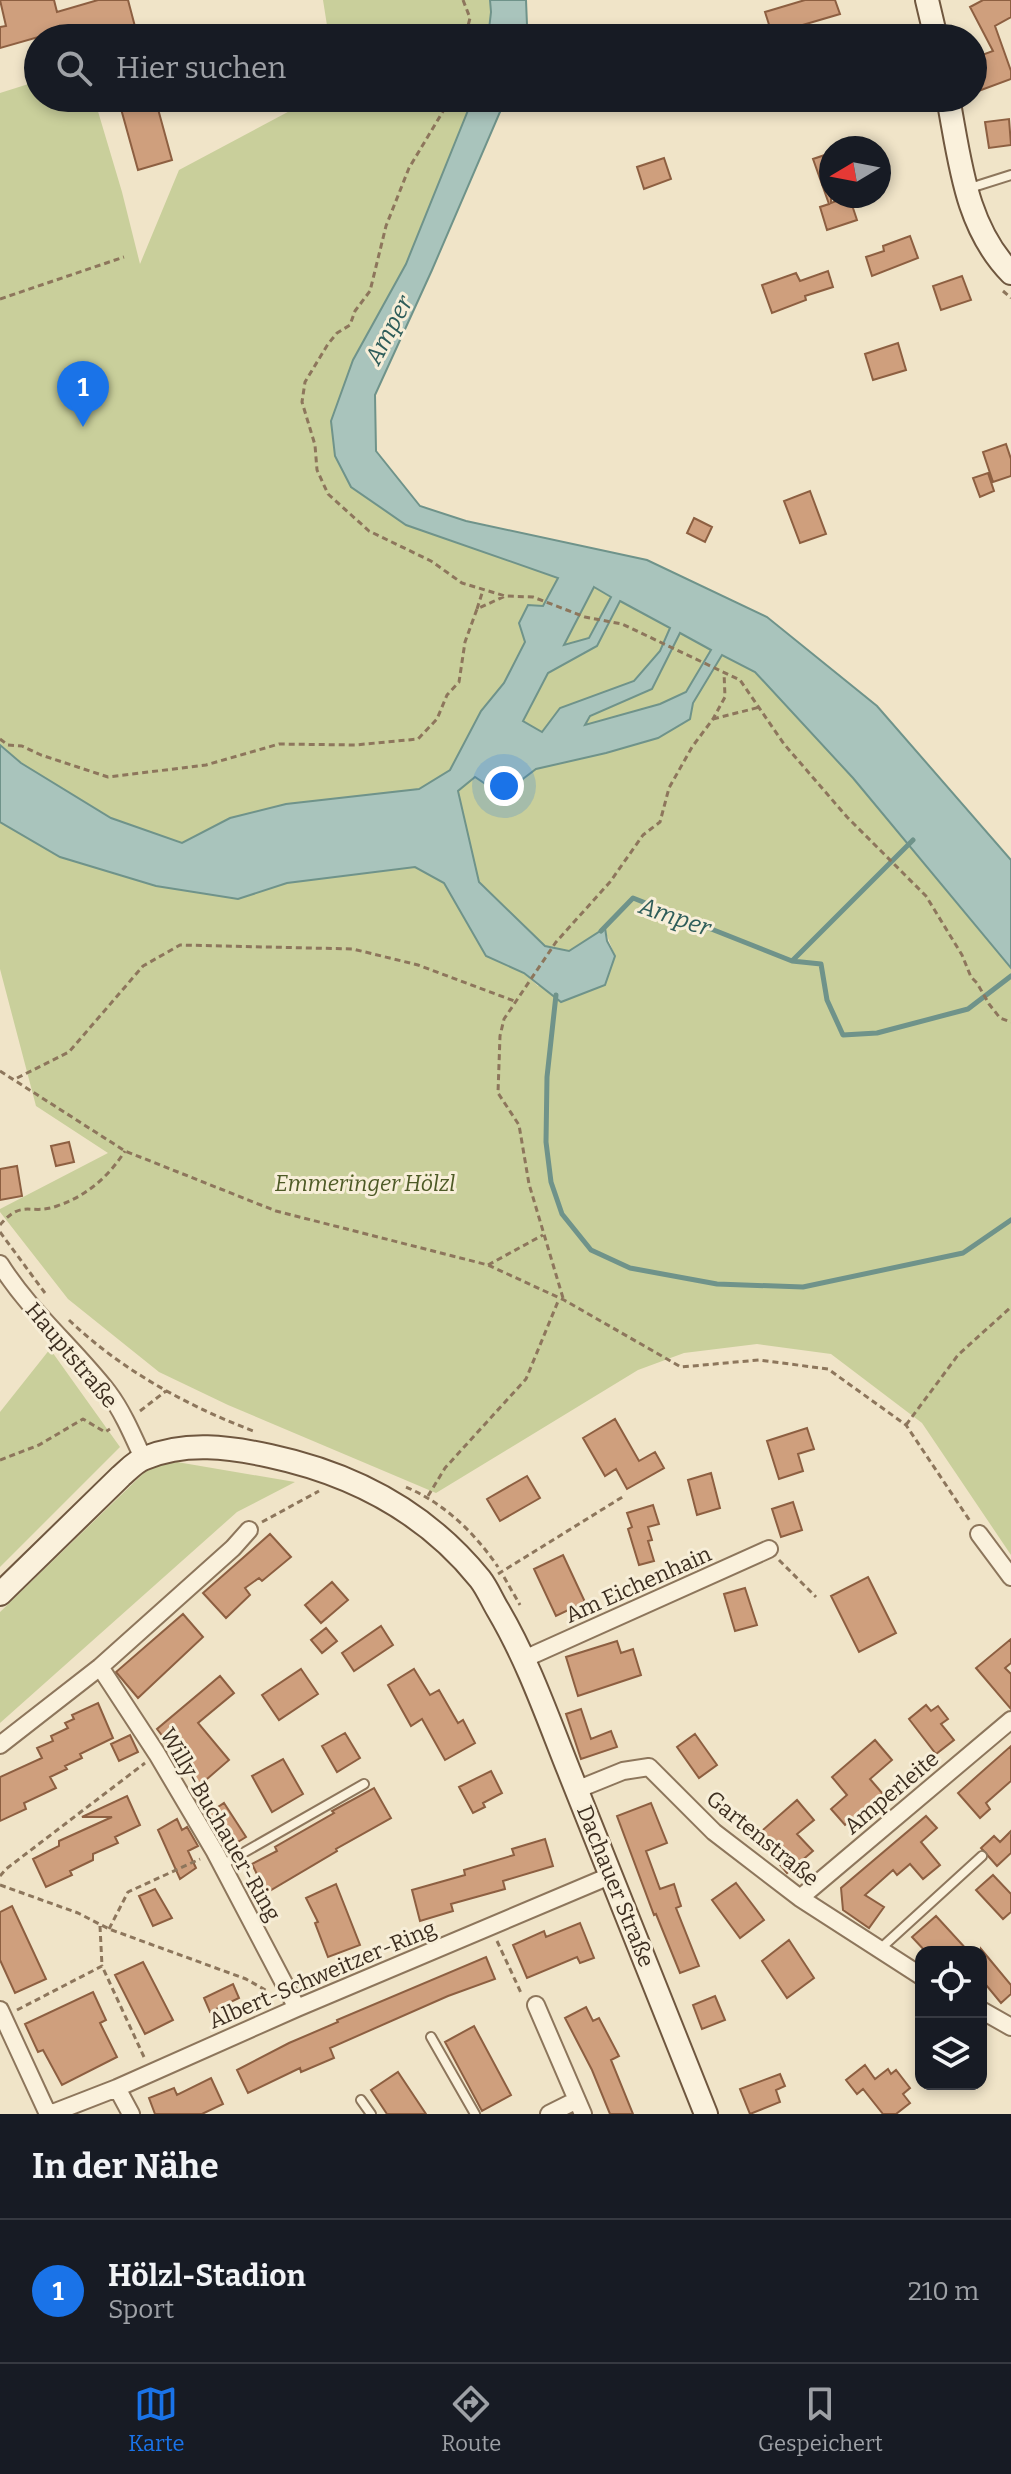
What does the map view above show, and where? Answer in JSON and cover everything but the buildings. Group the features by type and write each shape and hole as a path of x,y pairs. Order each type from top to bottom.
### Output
{"street":[{"path":"927,0 933,24"},
{"path":"951,112 965,189 981,231 1011,273"},
{"name":"Hauptstraße","path":"0,1264 14,1286 109,1393 143,1458"},
{"path":"0,1594 143,1458 177,1449 224,1446 282,1458 344,1478 420,1520 456,1552 482,1582 524,1659"},
{"path":"0,1745 100,1667 233,1548 249,1530"},
{"path":"979,1534 1011,1577"},
{"name":"Am Eichenhain","path":"524,1659 769,1549"},
{"name":"Dachauer Straße","path":"524,1659 706,2114"},
{"name":"Willy-Buchauer-Ring","path":"100,1667 219,1858 297,2008"},
{"name":"Amperleite","path":"800,1898 1011,1720"},
{"name":"Gartenstraße","path":"576,1790 623,1771 649,1767 714,1832 800,1898 915,1972"},
{"name":"Albert-Schweitzer-Ring","path":"49,2114 117,2088 150,2071 612,1875"},
{"path":"536,2005 580,2107 549,2114"},
{"path":"987,2013 1011,2027"},
{"path":"1,2015 49,2114"},
{"path":"117,2088 131,2114"}],"lane":[{"path":"965,189 1011,175"},
{"path":"219,1858 364,1784"},
{"path":"880,1949 982,1856"},
{"path":"957,1878 965,1886"},
{"path":"431,2037 475,2114"},
{"path":"361,2100 371,2114"}],"path":[{"path":"463,0 470,18 468,24"},
{"path":"443,112 409,168 386,226 370,291 355,311 350,325 337,333 328,344 305,382 302,402 315,445 317,470 328,494 369,531 431,561 462,583 505,596 533,597 585,617 622,624 740,680 784,744 847,817 926,896 989,1004 1000,1018 1011,1022"},
{"path":"0,299 124,257"},
{"path":"0,739 8,745 22,746 108,777 206,765 279,744 355,745 418,739 437,719 447,695 459,682 465,642 484,588"},
{"path":"477,609 505,596"},
{"path":"428,1496 445,1468 526,1379 562,1299 529,1184 519,1125 498,1093 500,1036 504,1019 556,942 610,882 643,835 660,822 669,788 725,697 724,672"},
{"path":"713,719 760,707"},
{"path":"16,1079 69,1052 143,966 180,945 353,949 418,965 517,1002"},
{"path":"0,1071 125,1151 276,1211 488,1265 562,1299 681,1367 759,1360 828,1369 906,1425 979,1534"},
{"path":"0,1225 8,1214 55,1207 90,1190 112,1172 125,1151"},
{"path":"488,1265 543,1235"},
{"path":"906,1425 958,1355 1011,1307"},
{"path":"0,1460 39,1445 83,1419 105,1432 126,1422 166,1391"},
{"path":"249,1530 344,1478"},
{"path":"482,1582 624,1496"},
{"path":"769,1549 816,1597"},
{"path":"0,1876 157,1754"},
{"path":"109,1929 128,1892 219,1858"},
{"path":"0,1885 246,1979 297,2008"},
{"path":"100,1924 102,1966 150,2071"},
{"path":"490,1926 520,1993 536,2005"},
{"path":"1,2015 102,1966"}],"green space":[{"path":"323,0 490,0 490,24 327,24"},
{"path":"24,85 24,112 98,112 140,264 179,170 288,112 467,112 406,264 353,360 335,456 351,487 406,525 559,578 543,606 519,623 526,642 504,683 481,711 450,770 419,789 286,804 230,818 182,843 112,818 21,763 0,745 0,93"},
{"name":"Emmeringer Hölzl","path":"594,587 755,672 853,778 1011,968 1011,1555 922,1423 831,1354 757,1344 684,1353 638,1370 436,1493 228,1405 159,1372 68,1299 0,1212 0,1209 108,1153 36,1106 0,969 0,822 60,857 156,886 238,899 287,883 415,867 444,883 486,956 524,973 538,986 615,956 604,928 569,951 545,946 479,882 458,791 508,748"},
{"path":"50,1349 120,1447 0,1567 0,1412"},
{"path":"177,1462 295,1482 237,1512 0,1723 0,1612 150,1467"}],"water":[{"path":"490,0 526,0 527,24 490,24"},
{"path":"467,112 500,112 375,395 376,451 420,506 466,521 647,560 767,617 877,706 1011,860 1011,968 853,778 755,672 722,655 693,703 690,719 658,738 536,769 511,788 487,785 475,777 458,791 479,882 545,946 569,951 605,928 607,941 615,956 605,985 561,1002 524,973 486,956 444,883 415,867 287,883 238,899 156,886 60,857 0,822 0,745 21,763 111,818 182,843 230,818 286,804 419,789 450,770 481,711 504,683 525,642 519,623 528,605 543,606 558,578 406,525 351,487 335,456 331,421 353,360 406,264","holes":["594,587 611,597 589,638 564,645","620,601 670,628 660,651 634,681 560,708 542,732 523,721 548,673 597,646","680,633 711,650 686,692 660,704 585,725 590,716 652,689"]}],"waterway":[{"name":"Amper","path":"793,960 913,840"},
{"path":"601,931 633,898 792,961 821,964 827,1000 843,1035 877,1033 968,1009 1011,976"},
{"path":"556,995 547,1077 546,1142 551,1182 562,1214 591,1250 630,1268 717,1284 803,1287 963,1253 1011,1220"}],"place":[{"name":"Hölzl-Stadion","path":"83,427"}]}
